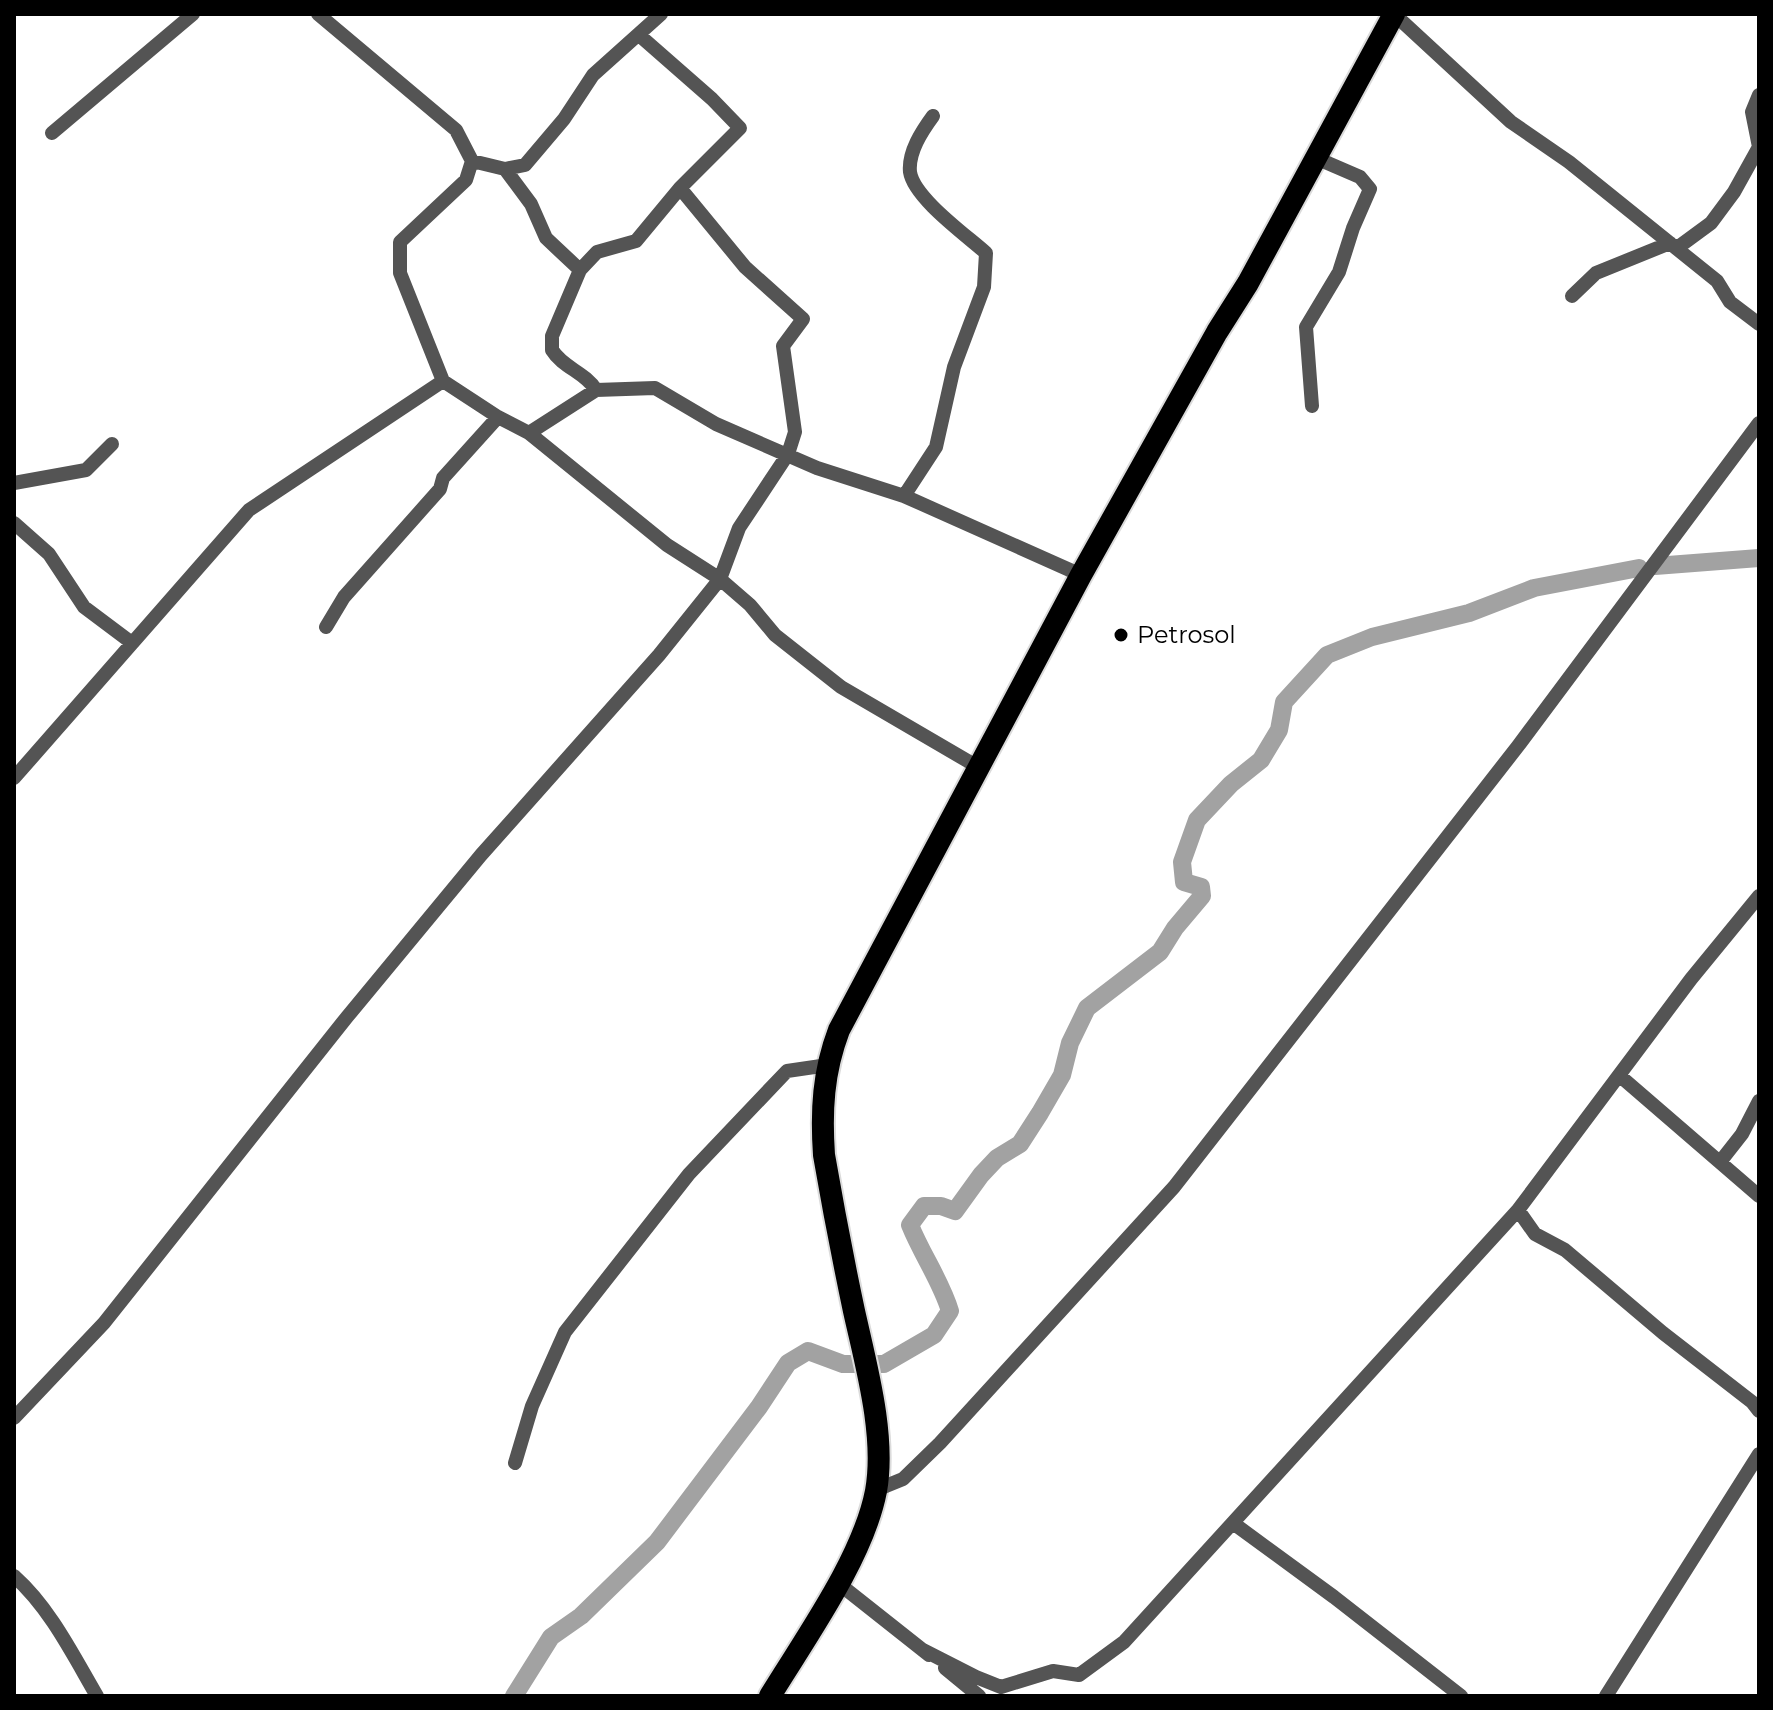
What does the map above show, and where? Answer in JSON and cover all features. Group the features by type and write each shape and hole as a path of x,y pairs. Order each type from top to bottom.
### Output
{"highway":[{"path":"1217,332 1237,275 1378,14"},
{"path":"770,1696 838,1583 861,1537 876,1490 878,1442 872,1400 824,1155 822,1114 828,1065 847,1010 1081,575 1217,332 1248,283 1394,14"}],"street":[{"path":"52,133 193,14"},
{"path":"318,14 456,130 472,161 466,180 400,242 400,273 443,381 529,433 667,545 720,579 750,605 775,635 841,687 978,767"},
{"path":"472,161 505,169 525,165 564,119 593,75 661,14"},
{"path":"1394,14 1511,122 1569,162 1717,281 1730,302 1759,324"},
{"path":"596,390 590,381 564,364 552,350 552,336 580,270 597,252 636,241 680,188 740,128 639,35"},
{"path":"1572,296 1596,273 1673,246 1711,223 1734,192 1759,147 1752,112 1759,95"},
{"path":"904,496 936,447 954,367 984,287 986,253 921,194 910,174 911,156 922,131 933,116"},
{"path":"1312,406 1306,327 1339,272 1370,189 1360,177 1316,158"},
{"path":"505,169 531,204 546,238 580,270"},
{"path":"14,1418 104,1323 481,855 659,655 720,579 739,528 788,454 795,432 783,346 803,319 745,267 680,188"},
{"path":"14,778 249,510 443,381"},
{"path":"529,433 596,390 655,388 716,424 817,468 904,496 1081,575"},
{"path":"326,627 344,597 440,489 443,478 498,417"},
{"path":"876,1490 903,1479 940,1443 1174,1187 1536,722 1759,423"},
{"path":"14,483 86,470 112,444"},
{"path":"14,523 49,554 84,607 132,643"},
{"path":"923,1650 1001,1687 1053,1671 1079,1675 1124,1642 1518,1210 1691,979 1759,896"},
{"path":"515,1463 532,1406 565,1332 689,1174 787,1071 828,1065"},
{"path":"1620,1076 1759,1196"},
{"path":"1720,1162 1742,1134 1759,1101"},
{"path":"1518,1210 1535,1234 1565,1250 1663,1333 1752,1402 1759,1411"},
{"path":"1606,1696 1759,1454"},
{"path":"1233,1523 1461,1696"},
{"path":"14,1576 36,1600 97,1696"},
{"path":"838,1583 979,1696"}],"waterway":[{"path":"1655,566 1759,558"},
{"path":"514,1696 551,1637 581,1616 657,1542 759,1407 788,1363 808,1351 843,1364 884,1364 934,1335 950,1311 910,1225 924,1206 941,1206 955,1211 997,1158 1020,1144 1062,1075 1070,1043 1087,1008 1160,952 1202,896 1201,887 1184,882 1182,862 1197,820 1231,784 1261,760 1279,730 1284,702 1327,655 1372,637 1469,613 1534,588 1639,568"}],"place":[{"name":"Petrosol","path":"1121,635"}]}
